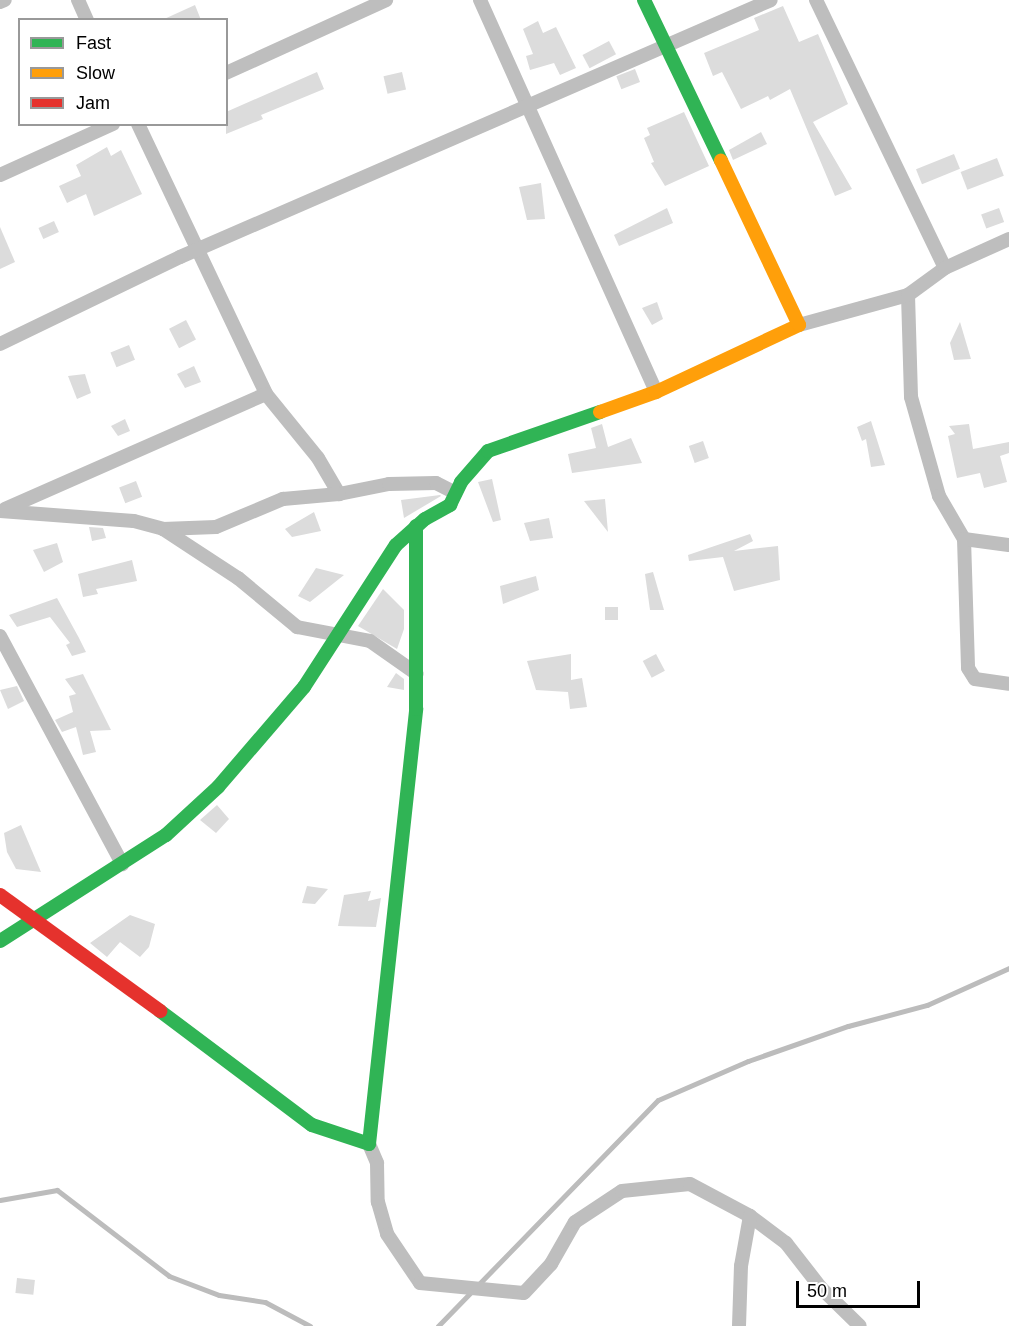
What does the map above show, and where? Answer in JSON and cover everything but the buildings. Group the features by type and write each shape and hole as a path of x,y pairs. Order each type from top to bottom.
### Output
{"street":[{"path":"0,2 5,0"},
{"path":"78,0 86,18"},
{"path":"228,72 386,0"},
{"path":"480,0 530,106 656,392"},
{"path":"644,0 799,325"},
{"path":"0,344 198,250 771,0"},
{"path":"816,0 945,268"},
{"path":"0,175 109,126"},
{"path":"139,126 266,394 318,458 339,494"},
{"path":"0,941 38,920 166,836 218,787 304,687 396,545 416,526 450,505 456,493 488,452 656,392 799,325 908,295 945,268 1009,239"},
{"path":"908,295 911,397 939,496 964,539 968,668 975,679 1009,684"},
{"path":"0,511 266,394"},
{"path":"0,511 134,521 163,529 216,527 283,499 339,494 389,484 436,483 456,493"},
{"path":"416,526 417,674 369,1144 377,1163 378,1202 387,1234 420,1282 524,1293 551,1264 575,1222 622,1191 690,1184 750,1216 786,1243 821,1288 861,1326"},
{"path":"163,529 238,578 297,627 369,641 417,674"},
{"path":"964,539 1009,545"},
{"path":"0,636 122,864"},
{"path":"0,895 38,920 312,1125 369,1144"},
{"path":"739,1326 741,1266 750,1216"}],"waterway":[{"path":"438,1326 658,1100 748,1061 848,1026 927,1005 1009,968"},
{"path":"0,1200 57,1190 169,1276 219,1295 265,1302 310,1326"}],"traffic: fast":[{"path":"644,0 721,161"},
{"path":"0,941 166,835 218,787 304,687 396,545 425,519 450,505 461,482 488,451 600,412"},
{"path":"160,1011 312,1125 369,1144 416,709 416,526"}],"traffic: slow":[{"path":"600,412 656,392 799,325 721,161"}],"traffic: jam":[{"path":"0,895 160,1011"}]}
